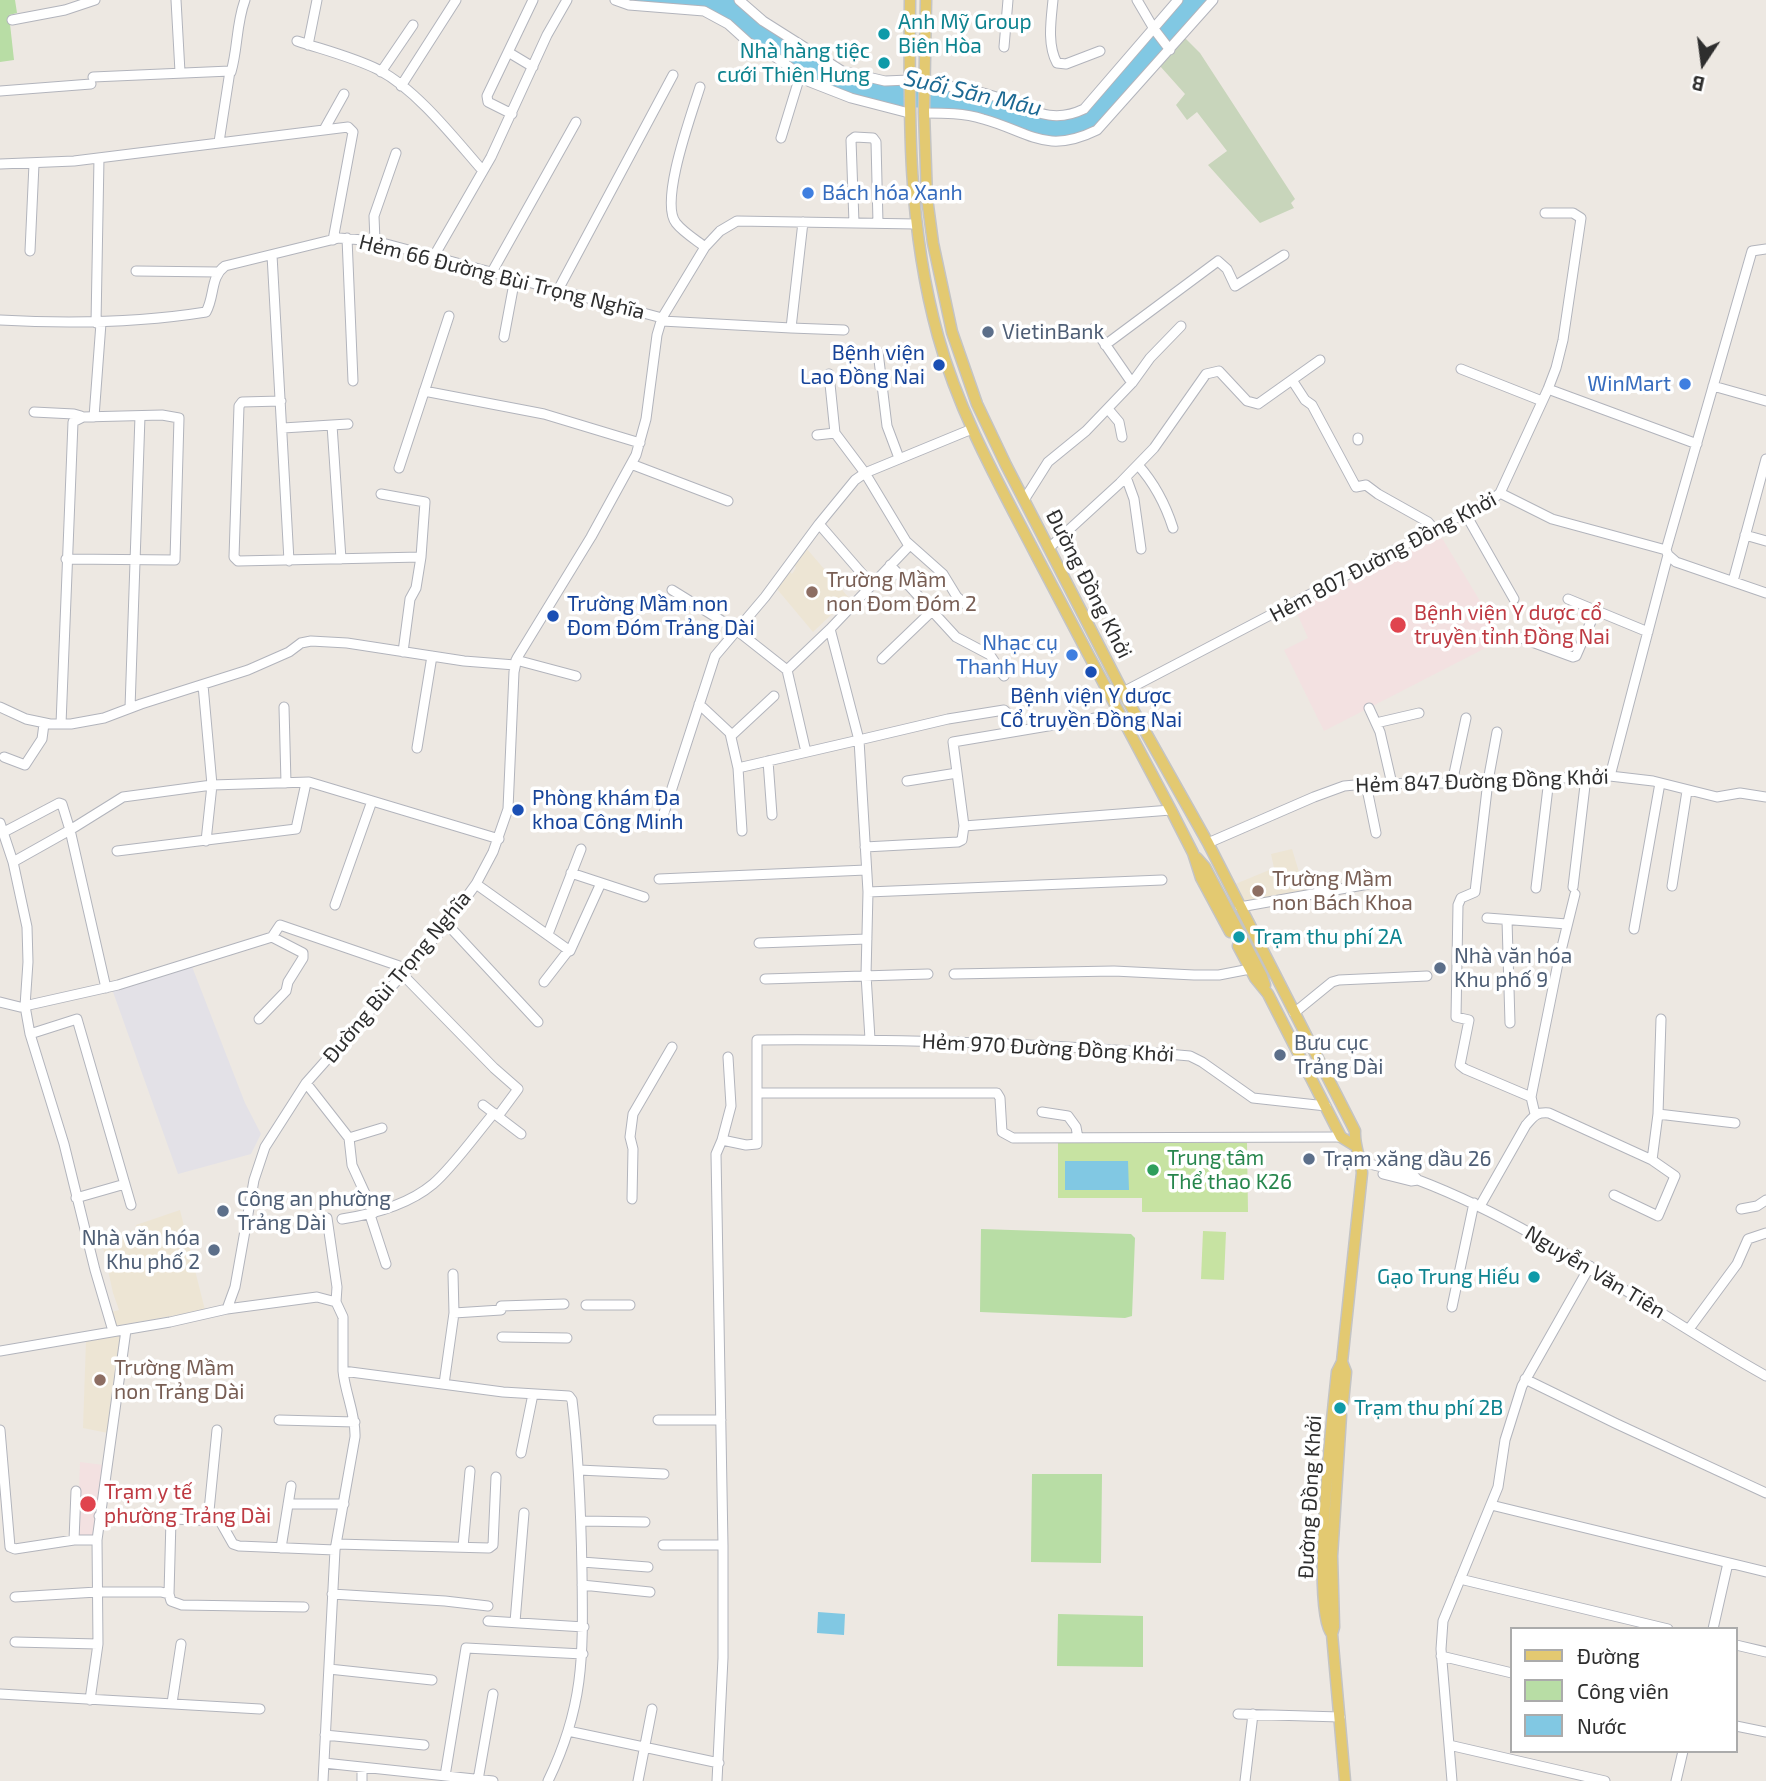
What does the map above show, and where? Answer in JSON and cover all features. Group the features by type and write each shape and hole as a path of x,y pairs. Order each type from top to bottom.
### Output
{"main road":[{"name":"Đường Đồng Khởi","path":"910,0 909,112 911,179 916,224 938,335 955,390 972,429 1110,698 1193,853 1201,878 1228,929 1225,929 1235,950 1239,949 1268,994 1342,1137 1354,1145"},
{"name":"Đường Đồng Khởi","path":"926,0 924,112 931,224 953,332 963,366 982,414 1024,500 1123,692 1208,843 1354,1131 1354,1145 1362,1173 1342,1362 1337,1372 1326,1502 1324,1585 1327,1625 1332,1634"},
{"path":"916,224 931,224"},
{"path":"1110,698 1123,692"},
{"name":"Đường Đồng Khởi","path":"1193,853 1205,867 1238,929 1268,994"},
{"path":"1342,1137 1354,1131"},
{"name":"Đường Đồng Khởi","path":"1342,1362 1346,1372 1344,1398"},
{"name":"Đường Đồng Khởi","path":"1342,1418 1332,1556 1332,1634 1345,1781"}],"street":[{"path":"12,20 65,10 95,0"},
{"path":"176,0 180,72"},
{"path":"219,142 235,59 238,22 245,0"},
{"path":"308,45 317,0"},
{"path":"401,86 456,0"},
{"path":"512,114 487,100 533,0"},
{"path":"434,256 483,171 547,35 567,0"},
{"path":"614,0 629,5 704,10 800,76 831,91 909,112"},
{"path":"739,0 763,21 842,71 885,81 909,81"},
{"path":"1004,47 1008,0"},
{"path":"1053,0 1051,29 1056,63 1066,64 1100,51"},
{"path":"1136,0 1170,50"},
{"path":"925,83 991,95 1048,116 1070,116 1084,109 1178,0"},
{"path":"924,112 984,119 1044,141 1076,141 1097,130 1213,0"},
{"path":"381,72 413,25"},
{"path":"298,41 381,72 401,86 455,138 483,171"},
{"path":"508,52 533,67"},
{"path":"0,91 180,72 231,72"},
{"path":"558,290 673,75"},
{"path":"782,138 800,76"},
{"path":"700,87 671,187 672,210 676,223 705,247"},
{"path":"325,128 344,94"},
{"path":"492,272 576,122"},
{"path":"0,164 99,158 348,127 353,132 333,240"},
{"path":"854,223 852,140 855,136 873,138 876,142 878,223"},
{"path":"375,241 374,216 396,153"},
{"path":"94,417 98,323 99,158"},
{"path":"30,251 34,164"},
{"path":"1500,492 1548,389 1563,340 1581,218 1573,213 1545,213"},
{"name":"Đường Bùi Trọng Nghĩa","path":"227,1310 235,1287 254,1181 265,1147 306,1083 447,924 476,884 499,839 508,809 516,663 631,464 646,419 657,335 662,320 705,247 720,231 737,222 916,224"},
{"path":"791,328 803,222"},
{"path":"347,238 354,381"},
{"name":"Hẻm 66 Đường Bùi Trọng Nghĩa","path":"218,272 225,266 347,238 375,241 434,256 662,320 844,330"},
{"path":"1610,776 1667,553 1752,251 1766,249"},
{"path":"272,254 289,561"},
{"path":"1105,345 1218,261 1223,263 1235,286 1284,255"},
{"path":"0,320 128,322 206,312 218,272 136,271"},
{"path":"503,337 515,278"},
{"path":"399,468 449,316"},
{"path":"1024,500 1048,462 1108,409 1150,358 1181,326"},
{"path":"1094,328 1132,383"},
{"path":"878,352 887,426 899,458"},
{"path":"1049,548 1154,448 1206,374 1219,371 1252,404 1263,402 1320,360"},
{"path":"1461,369 1542,401"},
{"path":"829,374 835,433 865,473 908,542 943,574 957,597 965,604"},
{"path":"1292,380 1305,400 1312,405 1356,487 1366,485 1434,528"},
{"path":"1713,386 1766,401"},
{"path":"1548,389 1697,444"},
{"path":"424,391 544,414 640,443"},
{"path":"281,401 242,402 239,406 234,557 238,561 421,557"},
{"path":"1108,409 1119,422 1122,437"},
{"path":"34,412 83,417 175,416 180,421 175,559 66,559"},
{"path":"130,708 140,416"},
{"path":"61,724 73,422 83,417"},
{"path":"332,425 341,559"},
{"path":"283,428 348,425"},
{"path":"663,816 715,656 735,629 765,597 855,480 899,458 972,429"},
{"path":"817,435 835,433"},
{"path":"1732,580 1766,459"},
{"path":"631,464 729,501"},
{"path":"1138,465 1154,483 1166,506 1173,528"},
{"path":"1126,477 1134,499 1141,549"},
{"name":"Hẻm 807 Đường Đồng Khởi","path":"1123,692 1337,582 1494,498 1500,492 1552,519 1667,553 1676,562 1766,593"},
{"path":"381,494 425,502 421,557 416,588 410,599 403,652"},
{"path":"1465,513 1514,600"},
{"path":"819,524 871,584"},
{"path":"1745,535 1766,541"},
{"path":"787,670 907,550 908,542"},
{"path":"890,565 956,637 990,654 1004,676"},
{"path":"672,590 735,629 787,670 806,752"},
{"path":"1568,599 1648,632"},
{"path":"1521,638 1576,656 1596,610"},
{"path":"882,659 932,611"},
{"path":"830,629 859,740 868,892 866,975 870,1039"},
{"path":"0,707 44,724 104,718 248,670 289,652 301,643 311,641 516,663 576,676"},
{"path":"418,748 432,656"},
{"path":"203,685 212,785 206,841"},
{"path":"731,736 774,696"},
{"path":"699,704 730,733 738,768 742,831"},
{"path":"284,707 286,783"},
{"path":"1369,708 1376,723 1392,784"},
{"path":"738,768 948,719 1004,710 1011,732"},
{"path":"865,847 962,840 964,826 953,742 1119,713"},
{"path":"1376,723 1419,713"},
{"path":"1452,783 1466,718"},
{"path":"4,757 24,765 42,739 44,724"},
{"path":"1497,732 1488,782 1475,892 1461,898 1458,905 1456,1017 1469,1020 1460,1065 1531,1097"},
{"path":"768,761 772,815"},
{"path":"906,781 957,773"},
{"name":"Hẻm 847 Đường Đồng Khởi","path":"1208,843 1314,797 1344,786 1366,784 1610,776 1660,783 1717,797 1740,793 1766,798"},
{"path":"1452,1307 1477,1204 1535,1114 1531,1097 1574,890 1586,777"},
{"path":"1536,888 1549,779"},
{"path":"13,862 123,797 212,785 306,783 499,839"},
{"path":"117,851 296,829 306,783"},
{"path":"1634,929 1660,783"},
{"path":"1366,784 1376,833"},
{"path":"1672,886 1686,790"},
{"path":"335,905 372,802"},
{"path":"106,988 71,830 62,804 59,803 2,828 13,862 27,927 25,1006 30,1034 64,1144 113,1331"},
{"path":"964,826 1171,810"},
{"path":"548,934 580,849"},
{"path":"659,880 866,870"},
{"path":"571,873 644,897"},
{"path":"868,892 1162,880"},
{"path":"1240,907 1380,882"},
{"path":"544,982 568,951 571,951 601,883"},
{"path":"476,884 568,951"},
{"path":"1487,918 1567,924"},
{"path":"1507,920 1510,1023"},
{"path":"447,924 538,1022"},
{"path":"0,1002 15,1007 25,1006 106,988 272,937 279,926 283,925 406,972 494,1068 519,1089 435,1183 412,1199 372,1214 342,1220"},
{"path":"259,1019 286,991 288,982 303,958 303,953 296,948 272,937"},
{"path":"759,943 867,939"},
{"path":"954,974 1114,971 1207,975 1250,969"},
{"path":"765,979 928,974"},
{"path":"1294,1013 1332,982 1339,980 1427,976"},
{"path":"30,1034 77,1019 131,1205"},
{"path":"1651,1160 1658,1114 1661,1019"},
{"name":"Hẻm 970 Đường Đồng Khởi","path":"757,1093 757,1040 870,1039 1079,1046 1189,1056 1202,1062 1253,1098 1326,1106"},
{"path":"632,1199 633,1149 630,1137 633,1114 672,1047"},
{"path":"717,1781 723,1658 723,1545 716,1154 731,1106 728,1058"},
{"path":"306,1083 349,1138 352,1165 372,1214 386,1264"},
{"path":"722,1140 757,1144 757,1093 997,1093 1000,1098 1002,1132 1013,1138 1342,1137"},
{"path":"483,1105 521,1134"},
{"path":"1042,1112 1068,1116 1076,1128 1078,1138"},
{"path":"1535,1114 1549,1113 1651,1160 1670,1171 1675,1179 1662,1219 1614,1195"},
{"path":"1658,1114 1735,1123"},
{"path":"349,1138 382,1128"},
{"name":"Nguyễn Văn Tiên","path":"1361,1162 1410,1174 1418,1180 1477,1204 1590,1266 1766,1376"},
{"name":"Nguyễn Văn Tiên","path":"1383,1174 1411,1181 1418,1180"},
{"path":"76,1198 125,1184"},
{"path":"1741,1209 1756,1206 1766,1200"},
{"path":"323,1781 335,1547 355,1437 355,1422 346,1396 343,1317 336,1302 337,1287 327,1218"},
{"path":"1689,1329 1737,1264 1748,1239 1766,1233"},
{"path":"1452,1781 1441,1657 1443,1621 1491,1505 1500,1477 1508,1427 1525,1379 1590,1266"},
{"path":"444,1384 454,1313 453,1274"},
{"path":"0,1350 317,1297 336,1302"},
{"path":"454,1313 564,1304"},
{"path":"586,1305 630,1305"},
{"path":"90,1700 98,1644 99,1516 126,1330"},
{"path":"502,1337 567,1338"},
{"path":"343,1371 569,1396 572,1400 582,1521 583,1654 577,1702 548,1781"},
{"path":"1525,1379 1766,1493"},
{"path":"521,1453 533,1394"},
{"path":"279,1420 355,1422"},
{"path":"658,1420 721,1420"},
{"path":"0,1430 10,1547 15,1549 97,1540"},
{"path":"208,1521 218,1430"},
{"path":"579,1470 664,1474"},
{"path":"463,1547 470,1471"},
{"path":"99,1516 220,1521 233,1544 281,1548 484,1549 493,1545 496,1476"},
{"path":"281,1548 291,1486"},
{"path":"74,1541 76,1491"},
{"path":"288,1504 344,1504"},
{"path":"1491,1505 1766,1572"},
{"path":"515,1622 524,1513"},
{"path":"171,1519 169,1594 172,1601 182,1605 304,1607"},
{"path":"582,1521 645,1522"},
{"path":"663,1545 723,1545"},
{"path":"582,1562 648,1567"},
{"path":"1713,1627 1728,1563"},
{"path":"1460,1579 1660,1627"},
{"path":"582,1585 650,1592"},
{"path":"15,1597 97,1592 169,1594"},
{"path":"332,1594 488,1606"},
{"path":"488,1621 584,1627"},
{"path":"15,1642 98,1644"},
{"path":"172,1703 181,1644"},
{"path":"1738,1645 1766,1652"},
{"path":"445,1776 466,1648 583,1654"},
{"path":"1441,1657 1510,1673"},
{"path":"329,1669 432,1680"},
{"path":"0,1694 260,1709"},
{"path":"478,1780 493,1694"},
{"path":"638,1781 652,1709"},
{"path":"1238,1714 1340,1717"},
{"path":"1245,1781 1253,1714"},
{"path":"1738,1726 1766,1732"},
{"path":"568,1731 719,1763"},
{"path":"325,1735 424,1745"},
{"path":"1449,1745 1605,1781"},
{"path":"1676,1781 1683,1753"},
{"path":"324,1763 493,1781"},
{"path":"362,1768 362,1781"}],"shaded area":[{"name":"Bệnh viện Y dược cổ truyền tỉnh Đồng Nai","path":"1439,533 1503,639 1324,731 1284,650 1308,638 1296,611"},
{"name":"Trường Mầm non Đom Đóm 2","path":"807,549 849,598 813,632 777,589 790,572 792,574 796,568 794,565"},
{"path":"1292,849 1305,892 1243,903 1233,885 1274,868 1271,854"},
{"path":"191,964 245,1103 261,1134 251,1154 178,1174 112,989"},
{"path":"180,1210 205,1310 115,1326 111,1312 119,1310 101,1238 137,1230 136,1225"},
{"name":"Trường Mầm non Trảng Dài","path":"122,1335 108,1433 83,1428 86,1341"},
{"name":"Trạm y tế phường Trảng Dài","path":"80,1462 104,1465 94,1537 77,1538"}],"green space":[{"path":"0,0 15,0 17,13 9,15 14,60 0,62"},
{"path":"1184,37 1200,53 1295,199 1291,203 1294,208 1260,223 1208,165 1227,151 1197,112 1187,120 1176,105 1185,94 1160,66"},
{"name":"Trung tâm Thể thao K26","path":"1058,1142 1247,1143 1248,1212 1142,1212 1142,1198 1058,1198"},
{"path":"981,1229 1131,1234 1135,1238 1132,1316 1125,1318 980,1312"},
{"path":"1203,1231 1226,1232 1224,1280 1201,1279"},
{"path":"1032,1474 1102,1474 1101,1563 1031,1562"},
{"path":"1058,1614 1143,1616 1143,1667 1057,1666"}],"water":[{"name":"Suối Săn Máu","path":"623,0 734,0 760,22 810,55 885,84 952,90 1071,118 1154,34 1182,0 1209,0 1095,128 1076,138 1045,138 933,109 891,105 851,95 811,80 705,8"},
{"path":"1065,1161 1128,1161 1129,1190 1065,1190"},
{"path":"818,1612 845,1614 844,1635 817,1633"}],"place":[{"name":"Anh Mỹ Group Biên Hòa","path":"884,34"},
{"name":"Nhà hàng tiệc cưới Thiên Hưng","path":"884,63"},
{"name":"Bách hóa Xanh","path":"808,193"},
{"name":"VietinBank","path":"988,332"},
{"name":"Bệnh viện Lao Đồng Nai","path":"939,365"},
{"name":"WinMart","path":"1685,384"},
{"name":"Trường Mầm non Đom Đóm 2","path":"812,592"},
{"name":"Trường Mầm non Đom Đóm Trảng Dài","path":"553,616"},
{"name":"Bệnh viện Y dược cổ truyền tỉnh Đồng Nai","path":"1398,625"},
{"name":"Nhạc cụ Thanh Huy","path":"1072,655"},
{"name":"Bệnh viện Y dược Cổ truyền Đồng Nai","path":"1091,672"},
{"name":"Phòng khám Đa khoa Công Minh","path":"518,810"},
{"name":"Trường Mầm non Bách Khoa","path":"1258,891"},
{"name":"Trạm thu phí 2A","path":"1239,937"},
{"name":"Nhà văn hóa Khu phố 9","path":"1440,968"},
{"name":"Bưu cục Trảng Dài","path":"1280,1055"},
{"name":"Trạm xăng dầu 26","path":"1309,1159"},
{"name":"Trung tâm Thể thao K26","path":"1153,1170"},
{"name":"Công an phường Trảng Dài","path":"223,1211"},
{"name":"Nhà văn hóa Khu phố 2","path":"214,1250"},
{"name":"Gạo Trung Hiếu","path":"1534,1277"},
{"name":"Trường Mầm non Trảng Dài","path":"100,1380"},
{"name":"Trạm thu phí 2B","path":"1340,1408"},
{"name":"Trạm y tế phường Trảng Dài","path":"88,1504"}]}
